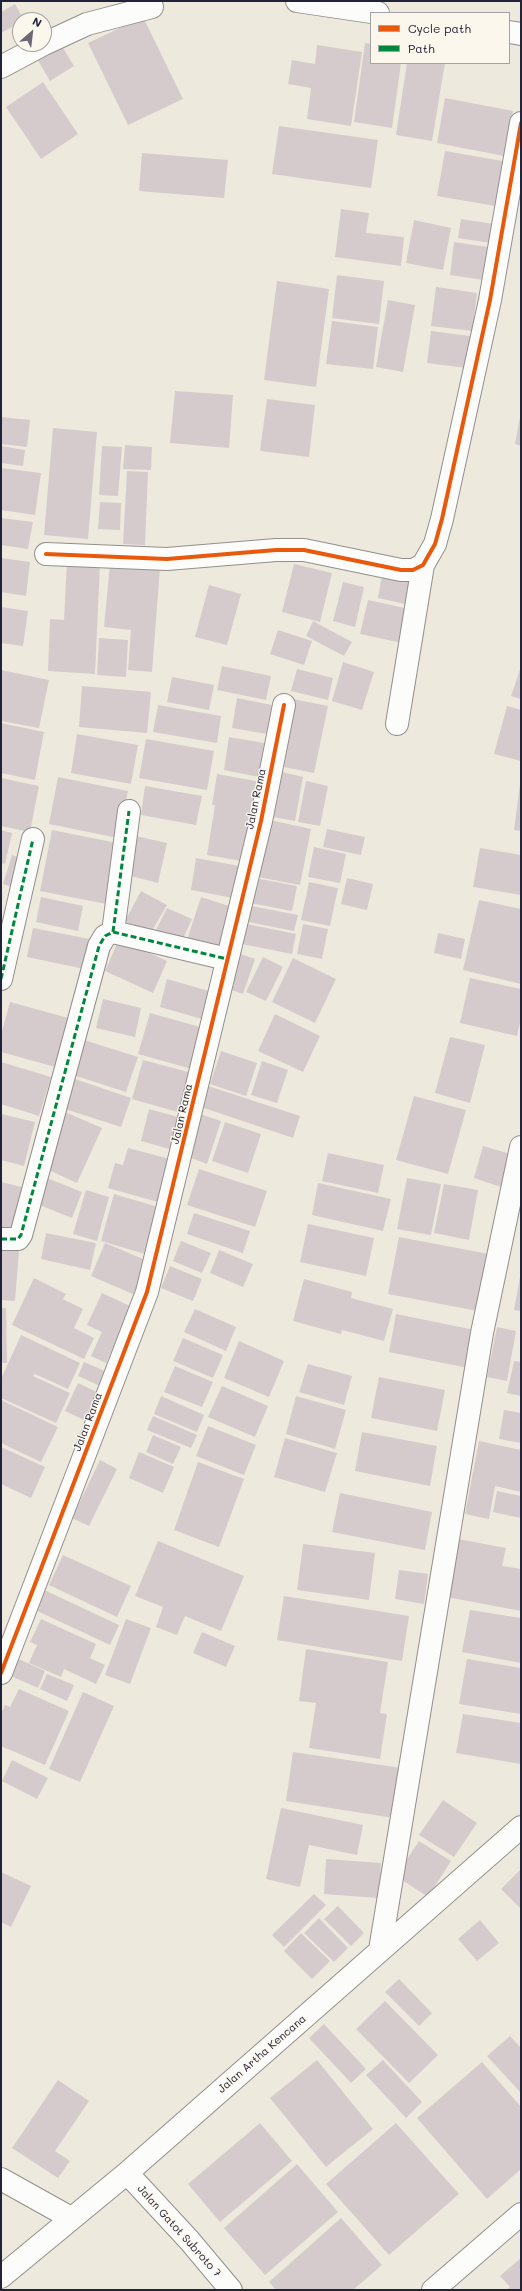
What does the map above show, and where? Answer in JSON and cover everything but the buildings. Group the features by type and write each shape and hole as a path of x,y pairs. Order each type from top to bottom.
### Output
{"street":[{"path":"297,1 371,12"},
{"path":"52,40 87,24 152,7"},
{"path":"510,32 521,34"},
{"path":"1,67 29,52"},
{"path":"397,724 423,565 435,544 444,512 490,300 521,123"},
{"path":"46,554 167,559 276,550 304,550 401,570 413,570 423,565"},
{"name":"Jalan Rama","path":"1,1674 147,1292 157,1260 227,959 261,821 284,705"},
{"path":"113,932 129,811"},
{"path":"1,979 33,839"},
{"path":"1,1239 18,1239 21,1235 99,946 105,936 113,932 227,959"},
{"path":"380,1950 480,1341 521,1148"},
{"name":"Jalan Artha Kencana","path":"1,2277 127,2173 521,1827"},
{"name":"Jalan Gatot Subroto 7","path":"127,2173 189,2240 231,2290"},
{"path":"1,2179 71,2218"},
{"path":"433,2290 521,2214"}],"marked path":[{"path":"113,932 129,811"},
{"path":"1,979 33,839"},
{"path":"1,1239 18,1239 21,1235 99,946 105,936 113,932 227,959"}],"cycle path":[{"path":"46,554 167,559 276,550 304,550 401,570 413,570 423,565 435,544 442,519 490,300 521,123"},
{"path":"1,1673 147,1292 261,821 284,705"}]}
